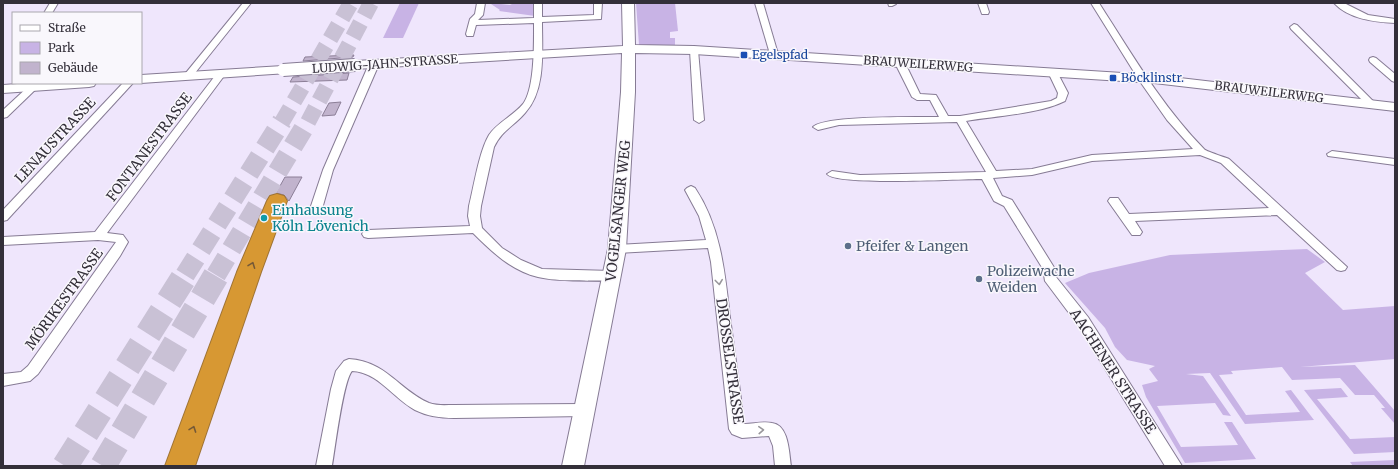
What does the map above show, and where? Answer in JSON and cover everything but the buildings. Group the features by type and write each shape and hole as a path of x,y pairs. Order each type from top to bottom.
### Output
{"highway":[{"path":"180,466 249,272 277,200"}],"street":[{"path":"49,12 54,3"},
{"path":"188,76 247,3"},
{"path":"470,34 474,19 478,15 481,3"},
{"path":"538,3 538,54 533,93 528,104 520,114 501,128 494,136 489,147 474,216 476,229 498,251 517,263 540,273 612,276"},
{"path":"473,23 598,17 598,3"},
{"path":"628,3 629,49"},
{"path":"759,3 774,54"},
{"path":"982,3 985,12"},
{"path":"1095,3 1142,78 1170,118 1200,152"},
{"path":"1338,3 1366,19 1395,21"},
{"path":"1294,27 1371,104"},
{"name":"LUDWIG-JAHN-STRASSE","path":"142,79 629,49"},
{"name":"BRAUWEILERWEG","path":"629,49 694,50 774,54 1142,78 1395,107"},
{"name":"VOGELSANGER WEG","path":"573,466 612,276 616,249 627,115 629,49"},
{"path":"694,50 699,120"},
{"path":"1373,60 1395,79"},
{"path":"900,63 917,96 933,97 945,119"},
{"path":"316,209 330,164 374,64"},
{"path":"818,127 839,122 960,119 1032,108 1054,103 1062,99 1063,93 1054,72"},
{"name":"FONTANESTRASSE","path":"98,236 221,74"},
{"path":"12,87 75,84"},
{"name":"LENAUSTRASSE","path":"3,217 127,84"},
{"path":"3,115 33,87"},
{"name":"AACHENER STRASSE","path":"960,119 990,175 998,198 1008,203 1049,269 1050,278 1083,321 1174,466"},
{"path":"832,174 860,178 990,175 1032,172 1092,158 1200,152 1212,155 1225,161 1341,267"},
{"path":"1332,154 1395,162"},
{"name":"DROSSELSTRASSE","path":"691,190 701,205 717,262 737,429 742,431 772,429 776,432 779,437 783,466"},
{"path":"1114,201 1136,232"},
{"path":"1126,218 1278,211"},
{"path":"368,234 476,229"},
{"path":"3,241 98,236"},
{"name":"MÖRIKESTRASSE","path":"3,380 25,377 33,370 122,245 122,239 98,236"},
{"path":"616,249 713,244"},
{"path":"324,466 338,389 343,371 349,365 362,365 428,409 451,411 584,410"}],"green space":[{"path":"400,3 419,3 403,38 383,38"},
{"path":"514,3 536,3 535,16 499,11 500,10 491,4 510,5"},
{"path":"636,3 675,3 678,31 670,32 670,38 675,38 675,46 639,45"},
{"path":"1307,249 1325,262 1305,273 1343,310 1395,306 1395,359 1300,367 1355,365 1395,411 1395,424 1381,408 1385,408 1374,395 1355,395 1340,378 1292,380 1282,367 1231,371 1233,374 1219,375 1246,415 1300,412 1285,391 1291,390 1314,420 1245,424 1210,373 1186,374 1203,376 1231,416 1223,415 1215,403 1157,406 1181,447 1238,445 1224,422 1232,422 1256,459 1185,463 1146,397 1142,385 1158,381 1149,369 1155,366 1127,360 1115,347 1105,328 1065,283 1089,273 1170,255"},
{"path":"1341,388 1348,397 1317,399 1350,439 1395,437 1395,452 1354,454 1304,390"},
{"path":"1395,460 1395,466 1353,466 1350,462"}],"tunnel":[{"path":"282,122 351,3"},
{"path":"308,122 371,3"},
{"path":"185,275 282,121"},
{"path":"216,275 308,121"},
{"path":"65,466 186,274"},
{"path":"103,466 217,274"}],"place":[{"name":"Egelspfad","path":"744,55"},
{"name":"Böcklinstr.","path":"1113,78"},
{"name":"Einhausung Köln Lövenich","path":"264,218"},
{"name":"Pfeifer & Langen","path":"848,246"},
{"name":"Polizeiwache Weiden","path":"979,279"}]}
